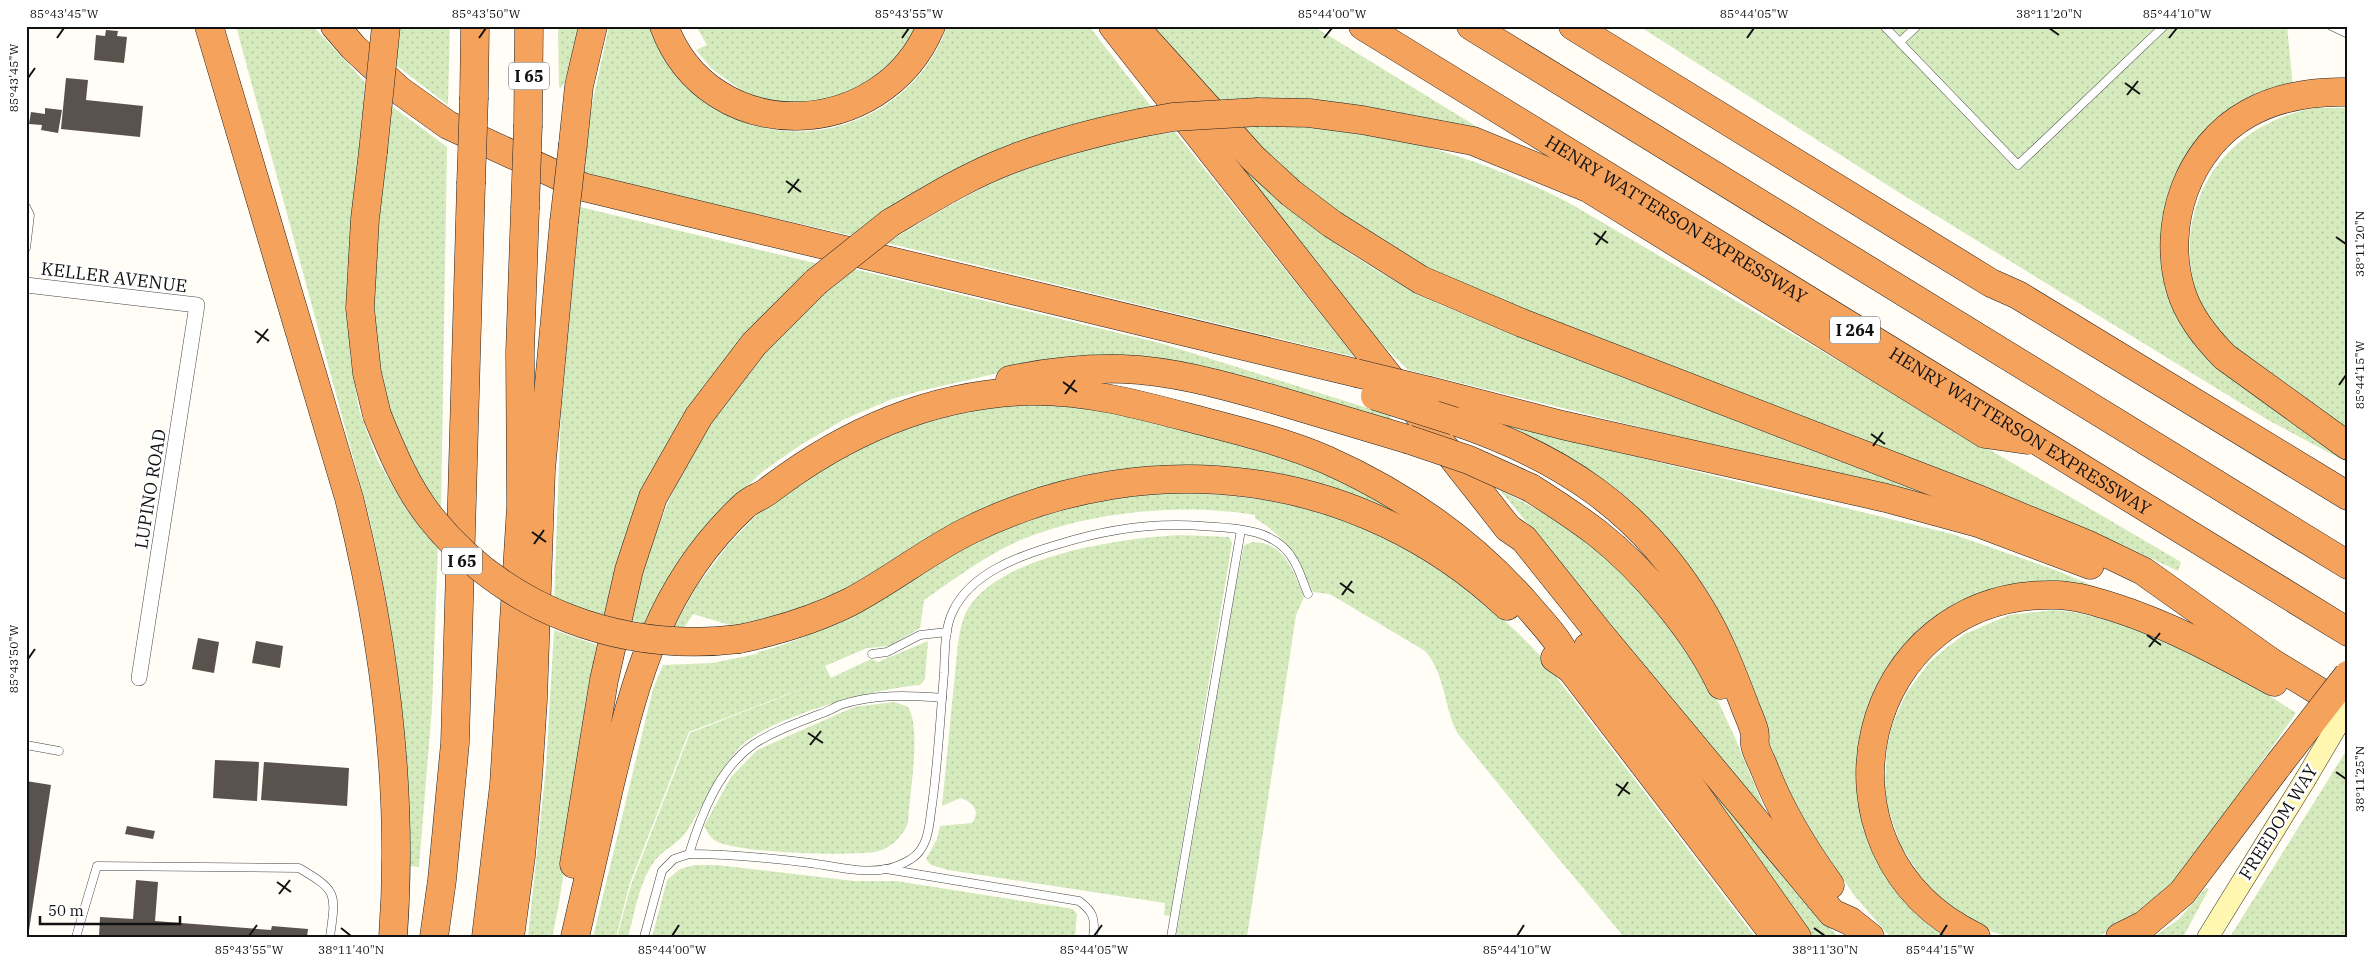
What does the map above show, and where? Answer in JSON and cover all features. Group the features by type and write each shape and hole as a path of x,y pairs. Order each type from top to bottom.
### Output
{"highway":[{"path":"209,26 348,498 366,569 382,657 392,735 397,837 393,937"},
{"path":"225,26 242,136"},
{"path":"335,26 353,47 399,90 448,125 583,187 1356,373 1384,389 1454,421 1530,450 1584,482 1623,512 1657,546 1702,610 1728,664 1755,732 1755,745 1778,803 1815,864 1844,903 1860,929"},
{"path":"386,26 365,219 360,308 367,373 376,415 408,482 431,518 485,570 519,594 555,614 595,629 626,636 707,643 738,639 795,625 829,612 850,602 970,530 1034,504 1079,491 1117,483 1159,479 1191,479 1260,484 1332,501 1393,526 1426,544 1482,585 1523,622 1554,657 1571,669 1776,937"},
{"name":"I 65","path":"434,937 442,880 455,743 475,26"},
{"name":"I 65","path":"486,937 504,785 521,506 520,352 528,125 529,26"},
{"path":"510,937 521,856 528,778 533,700 541,470 573,144 580,86 593,26"},
{"path":"664,26 683,60 707,85 720,95 765,114 796,117 827,114 870,98 894,80 906,67 920,49 931,26"},
{"path":"1113,26 1384,389 1508,528 1524,538 1606,642 1832,913 1860,929"},
{"path":"1134,26 1253,158 1285,187 1332,224 1421,280 1513,320 1974,497 2091,546 2142,571 2271,662"},
{"name":"HENRY WATTERSON EXPRESSWAY","path":"1363,26 2348,632"},
{"path":"1471,26 2348,565"},
{"path":"1573,26 1991,283 2018,294 2348,496"},
{"path":"1607,26 1641,50 1998,270 2018,294"},
{"path":"2348,92 2296,95 2274,102 2248,114 2220,135 2196,166 2186,185 2179,204 2174,248 2176,270 2189,311 2212,344 2225,357 2348,446"},
{"path":"577,926 570,882 604,680 628,570 653,497 699,416 754,344 816,282 890,223 956,185 1010,160 1061,142 1140,123 1200,115 1258,112 1327,115 1473,141 1588,188 1985,434 2036,441"},
{"path":"1280,355 1341,386 1430,391 1562,425 1886,498 1978,523 2074,559 2196,616 2343,706"},
{"path":"577,926 625,720 636,682 657,625 696,561 716,536 750,501 757,488 778,470 802,453 854,423 936,394 1050,372 1125,369 1208,380 1407,439 1469,460 1530,488 1598,534 1641,575 1678,617 1718,680 1745,735 1755,745"},
{"path":"750,501 764,495 795,470 838,443 902,415 939,404 977,396 1029,391 1096,395 1130,402 1275,441 1324,459 1382,488 1423,512 1490,566 1556,641 1567,655 1571,669"},
{"path":"1508,528 1515,546 1675,764 1797,937"},
{"path":"1976,937 1939,915 1904,879 1881,838 1872,809 1870,760 1873,737 1890,689 1914,654 1946,626 1977,609 2009,599 2034,595 2059,595 2088,599 2151,620 2182,633 2291,691 2343,706"},
{"path":"2120,937 2144,925 2182,893 2348,676"}],"main road":[{"name":"FREEDOM WAY","path":"2208,937 2305,780 2343,706"}],"street":[{"name":"KELLER AVENUE","path":"26,285 197,305"},
{"name":"LUPINO ROAD","path":"139,678 197,305"}],"lane":[{"path":"1884,26 2018,165 2164,26"},
{"path":"1900,42 1917,26"},
{"path":"2331,26 2348,34"},
{"path":"26,207 30,215 26,248"},
{"path":"886,870 912,859 927,840 936,781 948,632 952,611 966,591 992,571 1028,554 1084,536 1142,526 1186,525 1241,530 1261,534 1281,545 1294,560 1308,594"},
{"path":"1171,937 1241,530"},
{"path":"872,654 887,652 920,636 948,632"},
{"path":"689,854 700,820 721,781 752,746 797,723 839,706 858,701 880,696 942,698"},
{"path":"26,745 59,751"},
{"path":"644,937 662,871 674,859 689,854 720,854 886,870 1079,901 1091,909 1095,922 1093,937"},
{"path":"76,937 97,866 299,868 324,883 335,901 330,937"}],"green space":[{"path":"236,26 313,26 365,82 351,297 350,354 359,410 377,459 402,502 438,547 432,708 419,867 409,866 409,821 404,733 393,644 378,556 368,512"},
{"path":"396,26 450,26 448,105 393,63"},
{"path":"558,26 581,26 565,81 561,88 559,87"},
{"path":"609,26 651,26 658,41 677,70 713,106 743,122 774,130 806,131 836,127 865,116 892,101 915,80 934,55 947,26 1089,26 1153,109 854,236 690,199 583,172 588,123"},
{"path":"696,26 916,26 903,51 862,87 845,94 809,103 787,103 747,94 712,69 696,50 707,45"},
{"path":"1147,26 1313,26 1500,141 1215,102"},
{"path":"1639,26 2287,26 2293,87 2193,156 2168,282 2340,455 2339,458 2268,420 1903,195"},
{"path":"389,104 447,147 441,510 410,462 381,391 373,334 377,235"},
{"path":"2315,108 2348,108 2348,433 2244,358 2228,343 2202,308 2194,286 2190,256 2191,228 2198,202 2209,178 2224,158 2242,140 2264,126 2288,115"},
{"path":"1305,125 1381,136 1478,163 1540,189 1571,204 2181,562 2178,571 2125,546 2075,526 1451,286 1337,217 1238,126"},
{"path":"1175,132 1355,357 887,243 971,194 1042,162 1098,146"},
{"path":"1241,162 1293,210 1333,242 1386,276 1441,305 1924,494 1781,462 1408,370 1373,335 1238,164"},
{"path":"580,207 819,264 775,303 756,326 604,619 554,600 561,412"},
{"path":"854,269 1160,343 1390,415 1394,424 1237,379 1003,372 920,391 892,399 845,419 802,444 762,472 726,506 667,581 643,628 626,624 662,517 676,486 709,427 748,371 770,345 807,307"},
{"path":"1017,403 1061,404 1124,413 1298,461 1355,486 1433,534 1136,471 798,616 733,626 693,614 682,631 672,631 697,586 728,545 765,506 823,463 935,416"},
{"path":"1506,425 1952,534 2058,571 2114,595 1997,593 1874,703 1884,869 1910,905 1929,925 1946,937 1890,937 1854,895 1803,817 1788,789 1751,697 1710,605"},
{"path":"1500,490 1567,527 1588,542 1628,577 1664,617 1695,661 1717,699 1767,815"},
{"path":"1173,492 1238,496 1301,507 1331,515 1362,525 1391,538 1431,561 1503,620 1541,657 1755,937 1624,937 1458,734 1449,713 1441,680 1432,660 1425,651 1329,594 1313,592 1291,550 1267,526 1255,518 1255,515 1226,511 1164,510 1101,517 1041,532 1014,543 979,562 924,600 920,628 890,646 867,648 825,666 831,678 871,659 878,662 928,641 925,679 920,685 901,687 826,705 777,724 757,734 742,745 726,765 687,831 654,862 641,888 628,937 617,937 631,885 690,733 817,683 689,732 630,883 616,937 593,937 653,689 663,665 712,663 757,654 841,620 966,547 1016,525 1041,516 1093,503 1146,494"},
{"path":"1180,535 1229,537 1232,543 1170,916 1164,915 1165,903 948,870 931,865 926,859 937,839 940,826 972,823 976,815 972,805 960,798 942,806 958,643 963,620 969,607 985,589 1008,574 1035,562 1096,545"},
{"path":"1253,542 1273,547 1281,553 1292,568 1304,597 1296,615 1247,937 1176,937 1235,590 1244,545"},
{"path":"2055,610 2079,613 2126,625 2222,665 2296,713 2178,880 2118,929 2093,937 2009,937 1976,925 1931,892 1901,846 1888,809 1885,789 1887,748 1892,725 1907,692 1929,663 1946,648 1965,634 2009,615"},
{"path":"554,630 600,646 552,937 528,937 546,767"},
{"path":"895,702 908,707 912,717 914,763 908,823 893,844 879,851 866,853 796,853 728,845 716,841 709,834 704,826 731,777 757,750 854,707"},
{"path":"2348,748 2348,937 2230,937"},
{"path":"1709,789 1711,789 1838,937 1811,937"},
{"path":"695,865 717,865 854,881 896,881 1073,909 1077,914 1075,937 652,937 667,880 680,869"},
{"path":"2206,888 2209,889 2183,937 2154,937 2179,919"}],"building":[{"path":"106,30 118,31 117,36 127,37 124,63 94,60 96,35 105,36"},
{"path":"66,78 88,80 86,100 143,106 140,137 61,129"},
{"path":"45,108 62,110 58,133 41,130 42,125 29,124 31,112 45,114"},
{"path":"198,638 219,642 214,673 192,669"},
{"path":"256,641 283,646 280,668 252,663"},
{"path":"215,760 259,762 257,801 213,798"},
{"path":"264,762 349,768 347,806 261,800"},
{"path":"26,781 51,785 28,937 26,937"},
{"path":"127,826 155,831 153,839 125,834"},
{"path":"136,880 158,882 155,921 271,930 272,926 308,929 307,937 99,937 100,917 133,919"}]}
